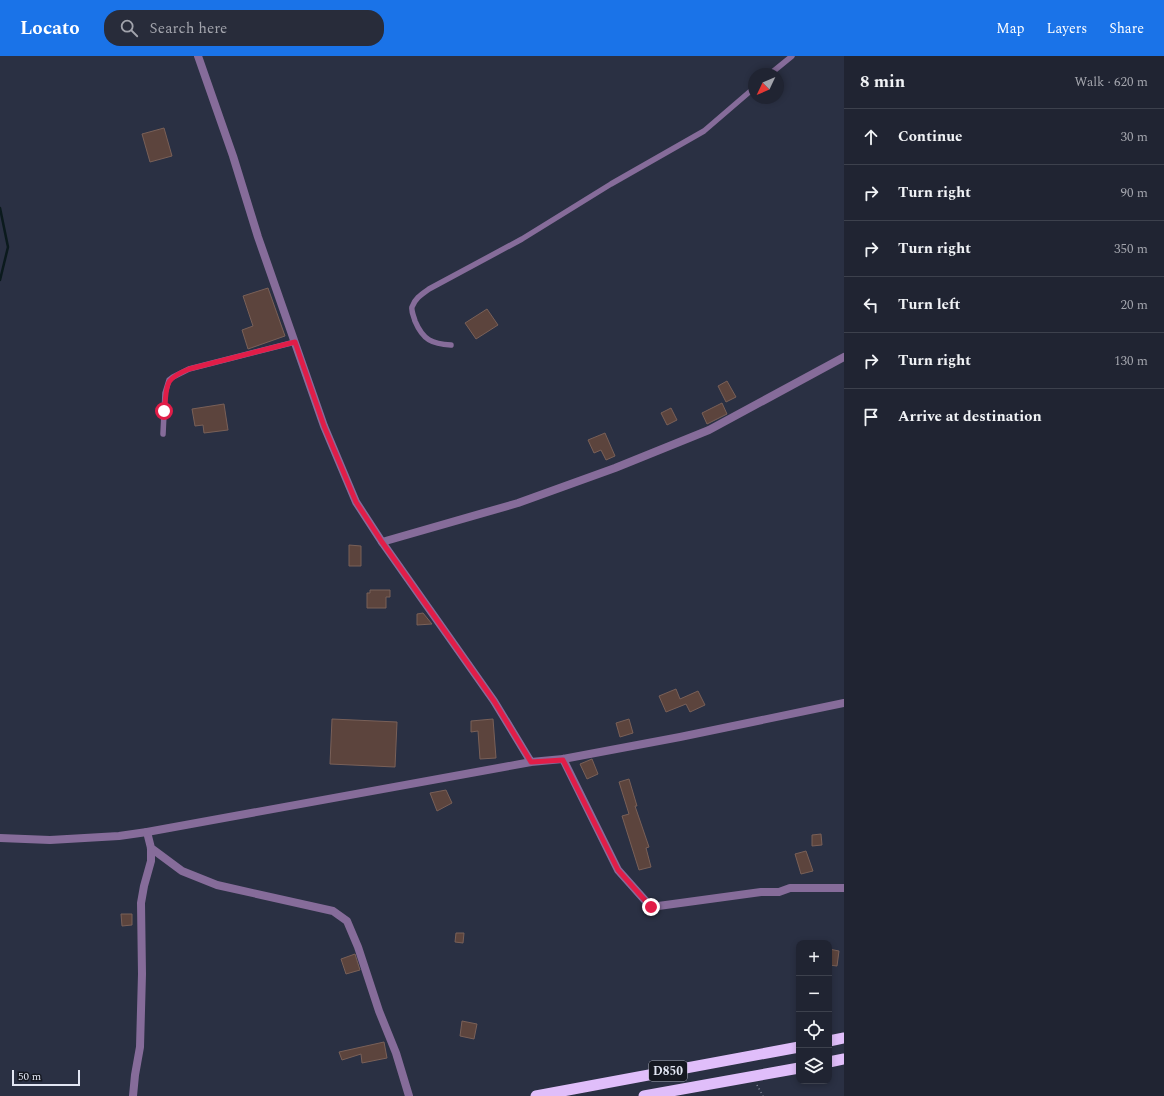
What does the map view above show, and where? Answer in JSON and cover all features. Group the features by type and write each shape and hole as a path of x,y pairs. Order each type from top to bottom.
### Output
{"highway":[{"path":"832,1040 844,1038"},
{"name":"D850","path":"536,1096 796,1048"},
{"path":"832,1061 844,1059"},
{"name":"D850","path":"644,1096 796,1069"}],"street":[{"path":"198,56 233,156 258,237 324,426 356,502 382,542 494,701 531,762"},
{"path":"382,542 518,503 615,468 709,430 844,357"},
{"path":"0,838 50,840 119,836 147,832 531,762 563,760 844,703"},
{"path":"563,760 618,870 651,907 665,904 675,905 761,892 779,892 790,888 844,888"},
{"path":"133,1096 140,1046 142,974 141,903 151,861 151,848 147,832"},
{"path":"151,848 182,871 217,885 333,911 347,921 358,947 379,1011 396,1053 408,1096"}],"lane":[{"path":"777,68 792,56"},
{"path":"451,345 438,344 427,339 418,328 411,308 417,298 429,289 522,239 605,188 704,131 748,93"},
{"path":"162,434 165,393 169,380 173,377 189,369 295,342"}],"building":[{"path":"164,128 172,156 150,162 142,134"},
{"path":"268,288 285,336 248,349 242,330 253,326 243,296"},
{"path":"487,309 498,325 476,339 465,323"},
{"path":"727,381 736,397 726,402 718,386"},
{"path":"722,403 727,414 707,424 702,413"},
{"path":"224,404 228,430 204,433 203,425 195,426 192,409"},
{"path":"671,408 677,420 667,425 661,413"},
{"path":"605,433 615,456 606,460 601,450 594,453 588,440"},
{"path":"349,545 361,546 361,566 349,566"},
{"path":"370,590 390,590 390,597 386,597 386,608 367,608 367,593 370,593"},
{"path":"423,613 432,624 417,625 417,614"},
{"path":"676,689 680,699 698,691 705,705 690,712 686,704 666,712 659,696"},
{"path":"332,719 397,722 395,767 330,764"},
{"path":"493,719 496,758 480,759 478,731 471,732 471,721"},
{"path":"629,719 633,733 620,737 616,723"},
{"path":"592,759 598,774 587,779 580,764"},
{"path":"629,779 637,806 635,806 649,847 646,848 651,867 639,870 622,816 629,814 619,782"},
{"path":"446,790 452,803 437,811 430,793"},
{"path":"821,834 822,845 812,846 812,835"},
{"path":"806,851 813,871 801,874 795,854"},
{"path":"121,914 132,914 132,925 122,926"},
{"path":"456,933 464,933 463,943 455,942"},
{"path":"832,950 839,951 837,966 832,965"},
{"path":"355,954 360,970 346,974 341,959"},
{"path":"462,1021 477,1024 474,1039 460,1036"},
{"path":"384,1042 387,1058 362,1063 361,1054 342,1060 339,1052"}],"waterway":[{"path":"0,208 8,247 0,280"}],"route":[{"path":"164,411 166,387 169,380 180,373 189,369 295,342 324,426 356,502 382,542 494,701 531,762 563,760 618,870 651,907"}]}
